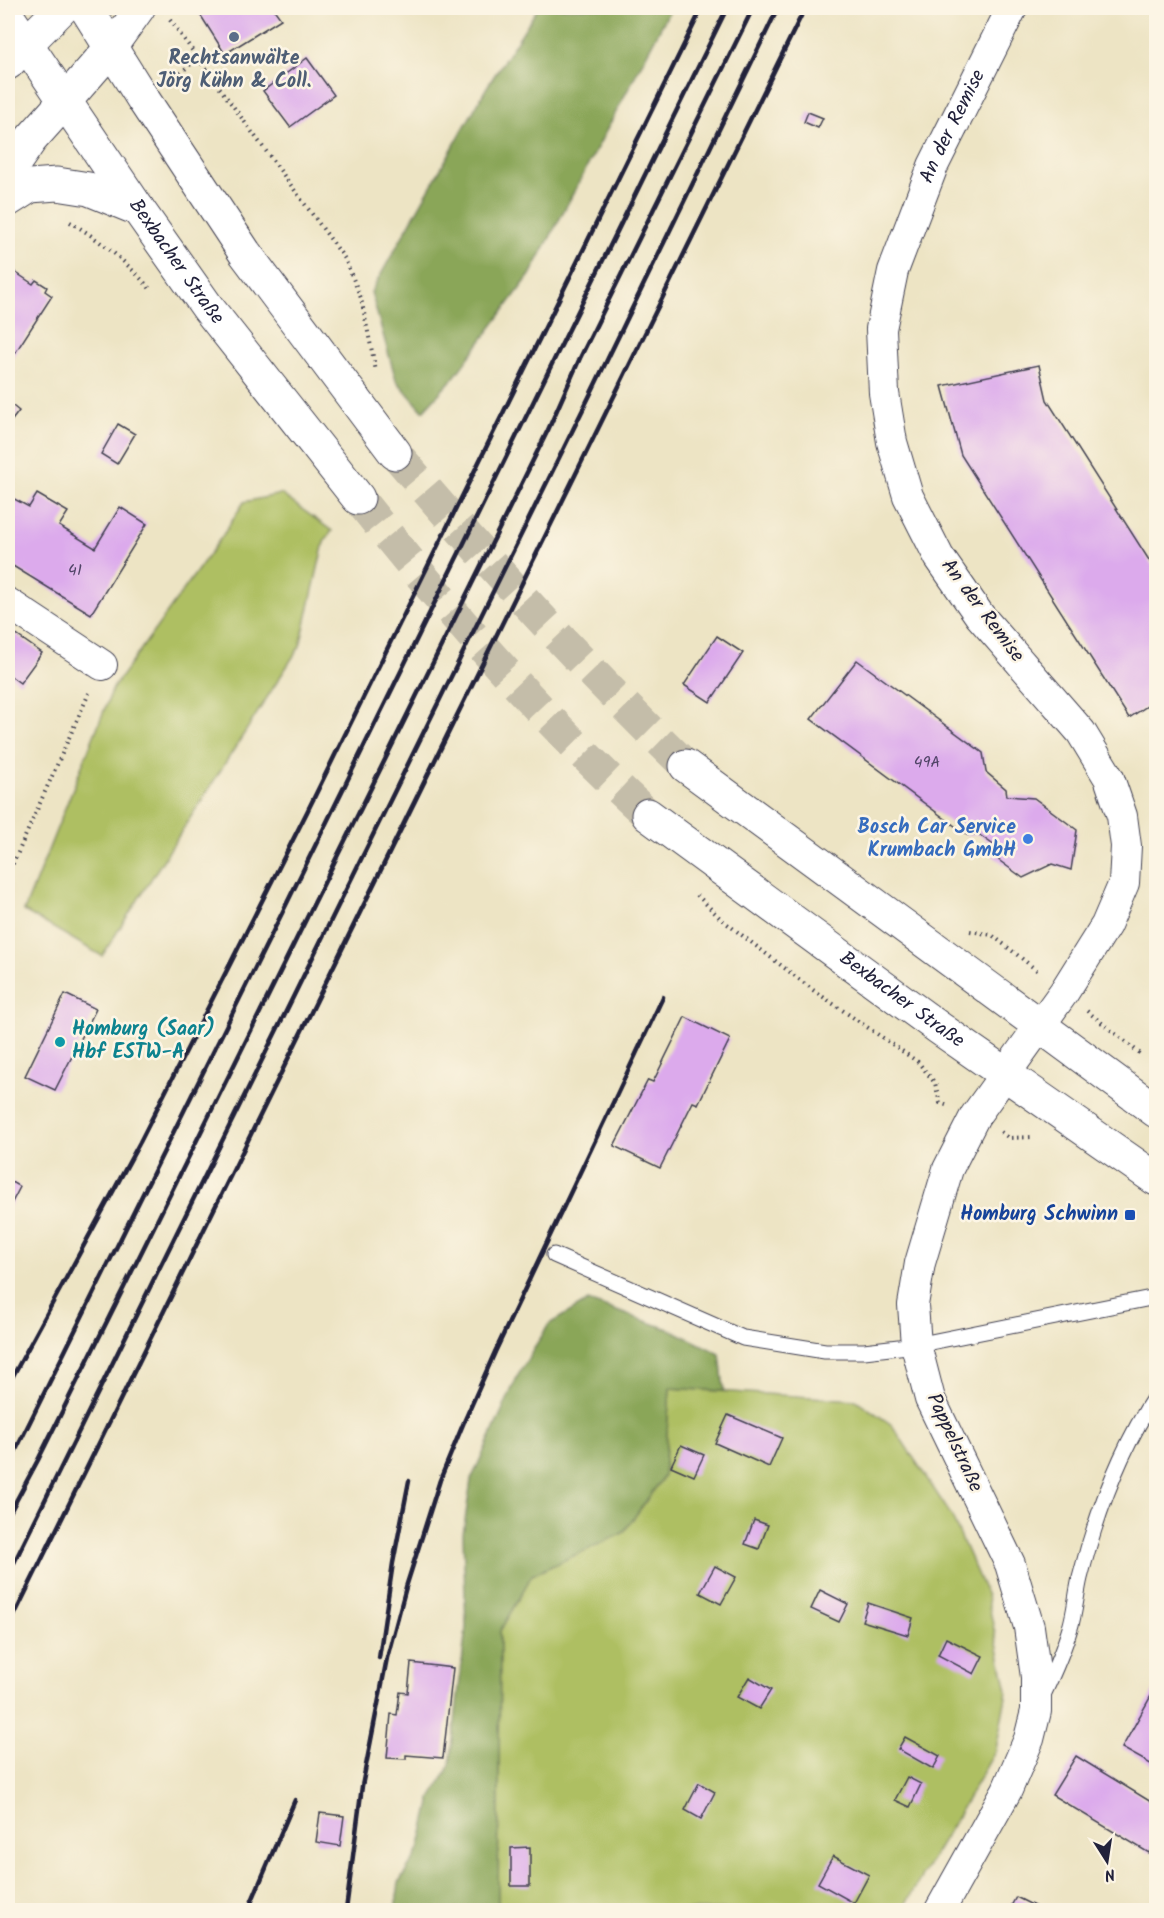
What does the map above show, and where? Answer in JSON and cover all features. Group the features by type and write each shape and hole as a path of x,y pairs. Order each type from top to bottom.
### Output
{"main road":[{"path":"17,54 62,8"},
{"path":"86,8 245,253 395,453"},
{"name":"Bexbacher Straße","path":"8,16 17,54 65,101 208,308 358,498"},
{"path":"8,172 31,139 112,47"},
{"path":"8,200 30,186 57,184 89,189 138,209"},
{"path":"686,766 1031,1037 1156,1112"},
{"name":"Bexbacher Straße","path":"648,815 1004,1074 1156,1179"}],"street":[{"name":"An der Remise","path":"1012,8 933,166 893,271 881,329 884,393 892,441 908,496 939,556 980,616 1081,732 1109,778 1122,816 1126,846 1124,883 1106,925 1064,992 1031,1037"},
{"path":"112,47 154,12"},
{"path":"8,603 102,665"},
{"name":"Pappelstraße","path":"940,1911 1007,1790 1029,1739 1036,1711 1036,1677 1029,1627 1010,1564 930,1399 916,1345 913,1305 920,1263 948,1169 975,1116 1031,1037"}],"lane":[{"path":"554,1255 743,1338 825,1352 864,1351 916,1345 1156,1297"},
{"name":"Pappelstraße","path":"1036,1711 1060,1660 1096,1527 1126,1447 1156,1395"}],"path":[{"path":"154,12 198,58 345,259 360,298 380,380"},
{"path":"8,875 102,665"},
{"path":"689,888 721,919 804,983 918,1062 935,1083 940,1103 975,1116 1009,1138 1031,1136 1041,1139"}],"green space":[{"path":"538,8 671,8 530,275 455,376 423,411 396,380 371,292 487,87"},
{"path":"281,494 332,531 324,542 300,646 102,956 24,911 113,688 223,535 244,502"},
{"path":"588,1301 674,1331 720,1354 724,1391 670,1388 664,1476 623,1533 532,1575 500,1631 498,1910 395,1910 399,1883 419,1850 431,1799 450,1765 466,1627 463,1534 471,1480 518,1375 549,1324"},
{"path":"670,1388 856,1400 892,1425 951,1515 987,1596 1007,1691 996,1750 902,1910 498,1910 500,1631 532,1575 623,1533 664,1476"}],"building":[{"name":"Rechtsanwälte Jörg Kühn & Coll.","path":"196,8 273,8 281,19 225,54"},
{"path":"307,58 334,95 290,127 263,91"},
{"path":"808,112 823,118 818,128 804,122"},
{"path":"15,272 33,284 36,280 47,287 45,291 52,296 8,364 8,283"},
{"path":"1039,365 1047,400 1156,571 1156,700 1129,718 961,455 942,386"},
{"path":"8,402 19,411 9,424 8,423"},
{"path":"118,424 135,434 117,464 101,454"},
{"path":"37,494 68,512 59,526 95,548 120,507 147,524 91,614 8,563 9,496 29,507"},
{"path":"8,629 42,653 20,683 8,674"},
{"path":"717,636 743,653 710,702 684,685"},
{"path":"857,660 983,753 986,772 1006,789 1007,796 1034,798 1077,830 1071,870 1052,864 1023,878 993,856 995,846 978,834 967,835 811,719"},
{"name":"Homburg (Saar) Hbf ESTW-A","path":"65,994 96,1009 55,1090 25,1076"},
{"path":"685,1017 730,1039 698,1104 693,1102 660,1168 614,1146 648,1080 653,1082"},
{"path":"8,1180 20,1187 8,1210"},
{"path":"728,1415 782,1438 769,1467 715,1443"},
{"path":"681,1445 704,1455 694,1476 671,1466"},
{"path":"754,1520 768,1525 759,1549 745,1544"},
{"path":"715,1566 736,1577 721,1604 700,1593"},
{"path":"820,1590 848,1604 839,1622 811,1609"},
{"path":"868,1603 913,1618 908,1635 862,1621"},
{"path":"946,1638 983,1656 974,1674 938,1655"},
{"path":"411,1663 453,1668 443,1758 406,1755 406,1759 387,1758 391,1714 397,1715 400,1692 408,1693"},
{"path":"749,1677 771,1690 759,1709 737,1697"},
{"path":"1156,1687 1156,1767 1122,1748"},
{"path":"905,1737 940,1756 933,1769 898,1749"},
{"path":"1076,1756 1156,1805 1156,1840 1149,1853 1052,1795"},
{"path":"907,1777 921,1784 910,1807 895,1800"},
{"path":"699,1783 715,1792 701,1819 685,1810"},
{"path":"320,1813 344,1816 340,1846 316,1842"},
{"path":"530,1847 530,1886 511,1886 511,1848"},
{"path":"833,1856 869,1875 854,1903 818,1883"},
{"path":"1016,1897 1042,1910 1009,1910"}],"tunnel":[{"path":"395,453 536,613 686,766"},
{"path":"358,498 461,622 533,702 570,741 648,815"}],"railway":[{"path":"8,1385 140,1142 307,812 702,8"},
{"path":"8,1466 727,8"},
{"path":"8,1516 148,1239 548,430 580,358 753,8"},
{"path":"8,1575 591,393 778,8"},
{"path":"8,1628 805,8"},
{"path":"346,1910 362,1786 387,1658 406,1587 440,1480 495,1352 663,997"},
{"path":"379,1658 393,1563 409,1481"},
{"path":"248,1910 295,1800"}],"place":[{"name":"Rechtsanwälte Jörg Kühn & Coll.","path":"234,37"},
{"name":"Bosch Car Service Krumbach GmbH","path":"1028,839"},
{"name":"Homburg (Saar) Hbf ESTW-A","path":"60,1042"},
{"name":"Homburg Schwinn","path":"1130,1215"}]}
